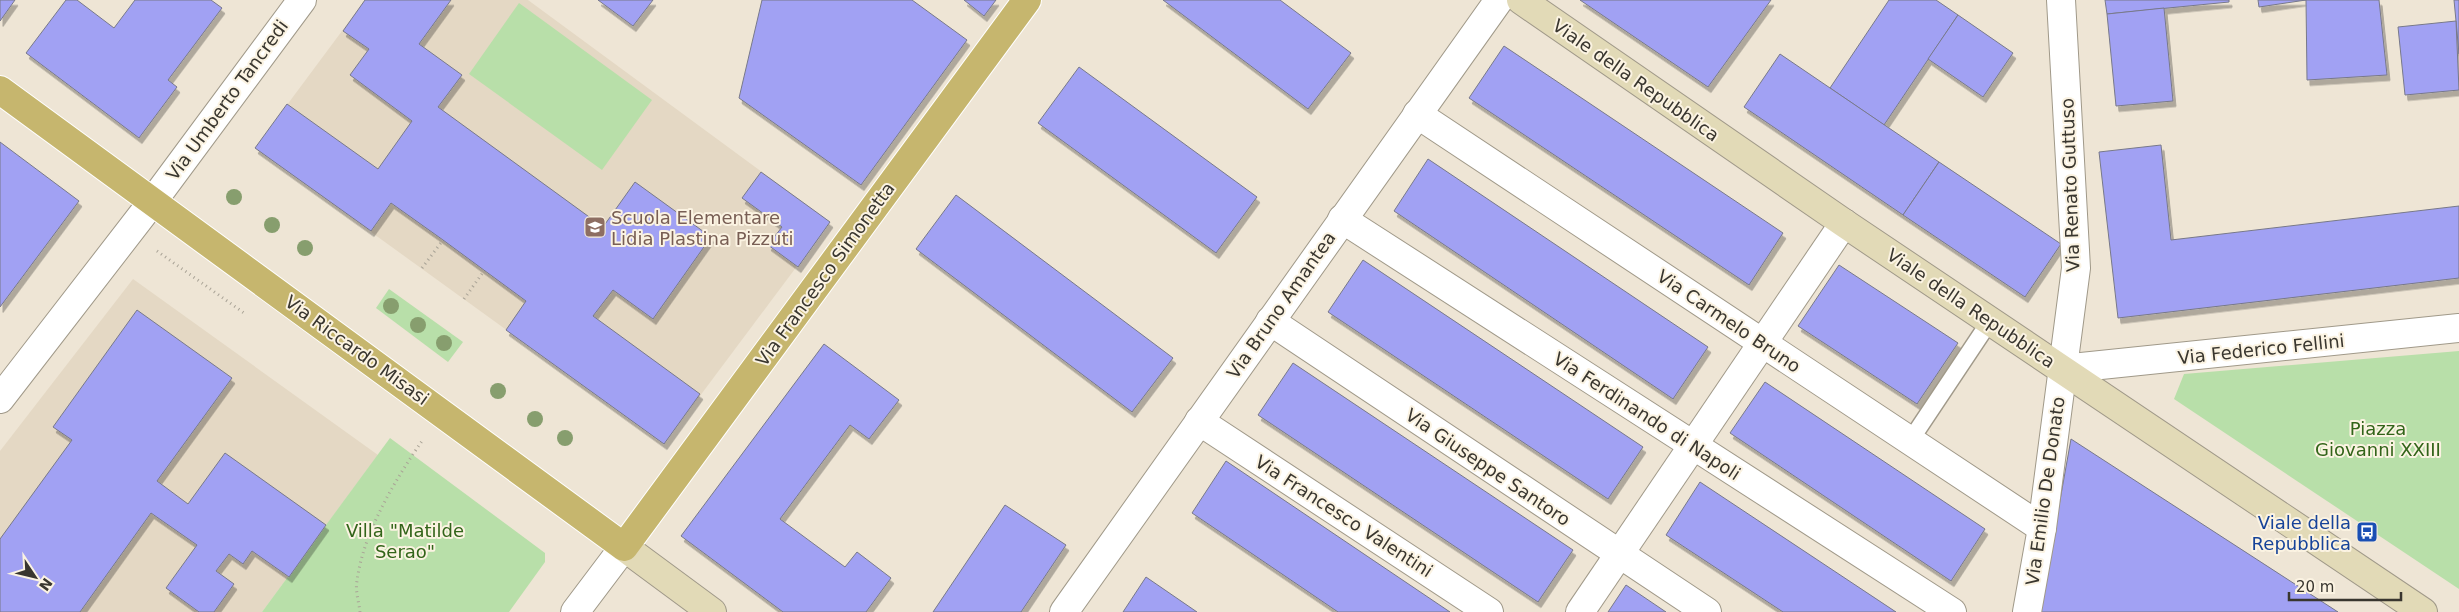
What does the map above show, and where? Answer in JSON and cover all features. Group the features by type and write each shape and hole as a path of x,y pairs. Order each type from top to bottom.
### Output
{"main road":[{"name":"Via Francesco Simonetta","path":"624,547 1027,0"},
{"name":"Via Riccardo Misasi","path":"0,90 624,547"}],"street":[{"name":"Via Umberto Tancredi","path":"0,399 153,201 302,0"},
{"name":"Via Bruno Amantea","path":"1064,612 1499,0"},
{"name":"Viale della Repubblica","path":"1521,0 1844,223 2423,612"},
{"name":"Via Renato Guttuso","path":"2061,0 2076,268 2062,370"},
{"name":"Via Carmelo Bruno","path":"1417,114 2042,528"},
{"name":"Via Ferdinando di Napoli","path":"1342,219 1952,612"},
{"path":"1580,612 1844,223"},
{"name":"Via Giuseppe Santoro","path":"1270,321 1707,612"},
{"name":"Via Federico Fellini","path":"2062,370 2459,328"},
{"name":"Via Emilio De Donato","path":"2027,612 2042,528 2062,370"},
{"name":"Via Francesco Valentini","path":"1199,421 1489,612"},
{"path":"575,612 624,547"},
{"name":"Via Riccardo Misasi","path":"624,547 712,612"}],"lane":[{"path":"1910,441 1990,321"}],"path":[{"path":"422,268 443,240"},
{"path":"464,299 484,271"},
{"path":"360,612 356,582 371,532 396,479 422,441"}],"shaded area":[{"name":"Scuola Elementare Lidia Plastina Pizzuti","path":"365,0 528,0 830,222 664,444 255,148"},
{"path":"133,279 378,455 262,612 0,612 0,451"}],"green space":[{"path":"519,3 652,100 602,170 469,74"},
{"path":"389,289 463,342 448,362 376,308"},
{"name":"Piazza Giovanni XXIII","path":"2459,351 2459,589 2174,399 2184,374"},
{"name":"Villa \"Matilde Serao\"","path":"390,438 545,553 545,562 509,612 262,612"}],"building":[{"path":"0,0 15,0 0,21"},
{"path":"66,0 77,0 114,28 135,0 211,0 222,8 168,80 177,87 139,138 26,53"},
{"path":"365,0 451,0 419,44 462,75 438,107 603,227 635,182 711,237 653,319 613,290 593,316 700,394 664,444 506,330 526,301 443,240 391,203 371,231 255,148 287,104 378,169 412,121 350,75 369,49 343,31"},
{"path":"598,0 653,0 633,26"},
{"path":"762,0 912,0 967,40 861,185 739,98"},
{"path":"964,0 996,0 984,16"},
{"path":"1163,0 1280,0 1351,53 1308,109"},
{"path":"1580,0 1771,0 1708,87"},
{"path":"1889,0 1936,0 1958,15 1884,125 1830,88"},
{"path":"2105,0 2229,0 2229,2 2107,14"},
{"path":"2258,0 2306,0 2259,7"},
{"path":"2306,0 2379,0 2387,75 2307,80"},
{"path":"2454,0 2459,0 2459,54 2456,21"},
{"path":"2164,8 2173,101 2116,106 2107,14"},
{"path":"1958,15 2013,53 1983,97 1928,59"},
{"path":"2456,21 2459,90 2405,95 2398,27"},
{"path":"1504,46 1783,233 1749,285 1469,98"},
{"path":"1780,54 1939,162 1903,215 1744,107"},
{"path":"1079,67 1257,197 1216,253 1038,123"},
{"path":"0,142 79,201 0,307"},
{"path":"2161,145 2171,240 2459,206 2459,278 2118,318 2099,152"},
{"path":"1428,159 1708,347 1673,399 1394,211"},
{"path":"1939,162 2061,244 2025,297 1903,215"},
{"path":"761,172 830,222 798,267 768,245 782,227 742,198"},
{"path":"956,195 1173,358 1132,412 916,249"},
{"path":"1363,260 1643,447 1608,499 1328,312"},
{"path":"1839,265 1958,343 1917,404 1798,326"},
{"path":"137,310 232,378 157,481 188,504 225,453 326,525 289,577 252,551 243,564 229,554 216,571 234,584 214,612 199,612 166,588 197,545 151,513 80,612 0,612 0,539 72,440 53,427"},
{"path":"824,344 899,400 869,439 850,425 780,519 845,567 857,552 891,578 866,612 783,612 681,536"},
{"path":"1293,363 1573,550 1538,602 1258,415"},
{"path":"1765,382 1985,529 1951,581 1730,433"},
{"path":"2071,439 2338,612 2040,612"},
{"path":"1226,461 1450,612 1338,612 1192,513"},
{"path":"1700,482 1896,612 1783,612 1666,535"},
{"path":"1005,505 1066,545 1021,612 933,612"},
{"path":"1146,577 1197,612 1123,612"},
{"path":"1626,585 1666,612 1608,612"}],"place":[{"name":"Scuola Elementare Lidia Plastina Pizzuti","path":"595,227"},
{"name":"Viale della Repubblica","path":"2367,532"}]}
